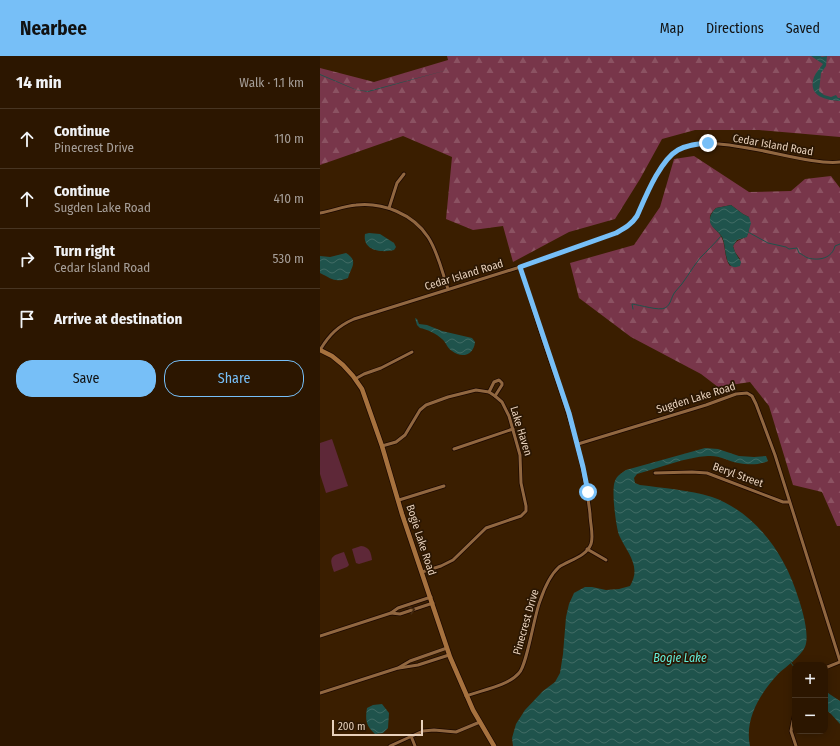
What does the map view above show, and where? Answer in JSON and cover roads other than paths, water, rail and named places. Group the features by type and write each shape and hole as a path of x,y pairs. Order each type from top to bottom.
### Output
{"main road":[{"name":"Bogie Lake Road","path":"320,350 338,361 355,379 365,398 449,654 466,696 494,746"}],"street":[{"name":"Cedar Island Road","path":"354,319 520,267 627,228 634,220 665,162 676,151 685,147 708,143 764,151 821,162 840,162"},
{"path":"389,208 397,183 404,174"},
{"path":"320,213 356,205 377,205 389,208 404,215 418,225 429,238 448,289"},
{"path":"520,267 568,409 578,444 587,486 591,530 591,544 587,549 606,560"},
{"name":"Bogie Lake Road","path":"320,350 336,329 354,319"},
{"path":"355,379 412,352"},
{"path":"488,392 494,382 499,380 502,385 495,396"},
{"name":"Lake Haven","path":"382,446 396,442 405,435 420,410 426,405 448,397 476,390 488,392 502,402 513,429 520,455 520,482 526,511 521,516 486,528 453,560 422,572"},
{"name":"Sugden Lake Road","path":"578,444 685,412 736,394 746,393 752,396 775,455 840,662"},
{"path":"454,449 513,429"},
{"name":"Beryl Street","path":"655,473 707,473 783,502 789,502"},
{"path":"399,500 444,486"},
{"name":"Pinecrest Drive","path":"466,696 505,682 520,672 539,602 550,578 563,565 580,556 587,549"},
{"path":"320,636 391,613 398,608 431,597"},
{"path":"391,613 400,614 433,603"},
{"path":"320,693 398,668 410,661 447,648"},
{"path":"398,668 411,667 449,654"},
{"path":"425,656 427,662"},
{"path":"828,667 840,662"},
{"path":"390,746 428,730 456,732 480,722"},
{"path":"792,734 796,746"},
{"path":"411,736 415,746"}],"water":[{"path":"811,56 827,56 826,66 821,73 819,91 824,95 831,97 836,95 840,98 840,101 824,98 813,89 814,77 823,64"},
{"path":"451,69 368,92 356,90 320,75 357,90 368,91"},
{"path":"731,205 749,217 751,223 747,237 737,240 733,246 741,262 740,266 735,267 731,266 728,262 726,258 724,241 710,222 711,215 716,208"},
{"path":"365,234 380,234 394,243 396,247 394,250 389,251 374,250 365,240"},
{"path":"346,253 350,256 353,262 348,278 340,280 331,279 320,273 320,256 330,257"},
{"path":"415,318 419,324 472,338 475,342 472,350 470,353 460,355 450,350 440,337 420,328 417,325"},
{"name":"Bogie Lake","path":"705,448 718,449 739,456 766,456 768,461 757,464 734,462 716,456 700,457 637,474 634,478 635,483 640,485 685,491 712,497 728,504 742,513 766,536 785,565 792,581 800,602 805,622 807,636 805,647 797,658 772,680 760,697 749,726 750,746 513,746 512,738 516,724 525,710 543,691 555,682 560,673 566,617 569,604 574,593 585,587 606,590 619,589 630,586 633,579 634,566 619,535 614,508 615,481 620,474 626,470"},
{"path":"828,693 840,701 840,724 828,712"},
{"path":"382,704 389,713 388,728 383,733 375,734 367,722 367,708 373,705"}],"waterway":[{"path":"748,232 768,243 789,249 797,248 799,253 812,259 825,258 831,253 835,246 840,244"},
{"path":"633,309 632,304 658,309 667,307 675,292 700,258 721,236"}]}
